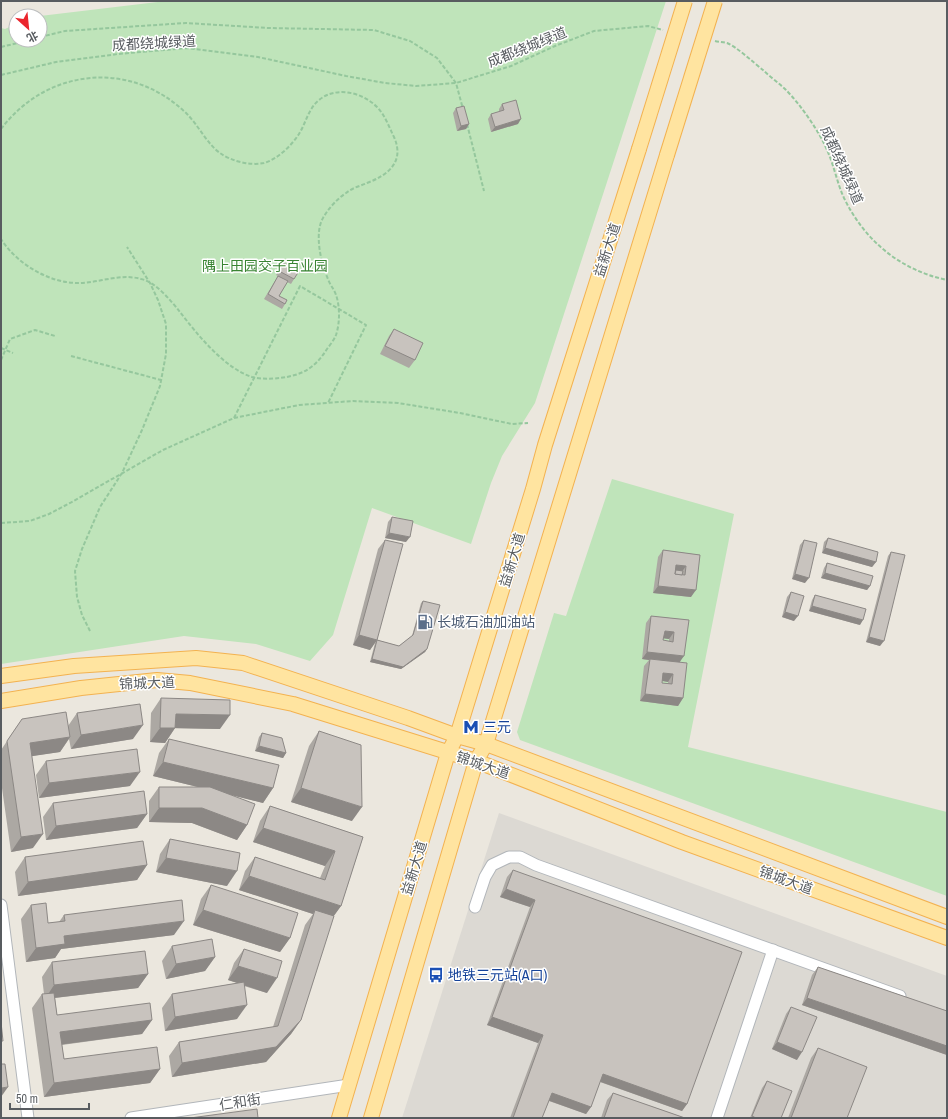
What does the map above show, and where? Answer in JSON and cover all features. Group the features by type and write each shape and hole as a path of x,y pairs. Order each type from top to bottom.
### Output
{"main road":[{"name":"益新大道","path":"340,1118 448,753 457,736 533,489 545,445 685,1"},
{"name":"益新大道","path":"371,1118 476,761 486,744 715,1"},
{"name":"锦城大道","path":"1,676 74,666 196,658 243,663 408,718 457,736 486,744 947,917"},
{"name":"锦城大道","path":"1,701 81,688 157,680 190,683 293,704 476,761 682,842 947,938"}],"street":[{"path":"476,907 486,877 492,865 509,858 520,857 536,865 911,1000"},
{"path":"1,905 28,1118"},
{"path":"717,1118 773,950"},
{"name":"仁和街","path":"131,1118 349,1085"}],"path":[{"path":"48,36 66,31 186,23 268,28 374,30 410,41 437,58 456,83 463,112"},
{"name":"成都绕城绿道","path":"1,75 56,62 118,54 187,48 258,56 346,76 385,83 416,86 456,83 511,66 555,46 594,32 648,26 670,31"},
{"name":"成都绕城绿道","path":"713,40 728,44 748,58 786,90 815,126 828,150 844,197 858,224 870,238 886,253 908,265 932,276 947,280"},
{"path":"1,129 24,104 46,90 67,82 90,77 112,78 134,82 154,90 173,102 187,114 218,152 230,159 246,163 264,163 280,155 291,145 301,132 309,113 320,100 330,94 346,91 364,97 378,108 387,122 397,143 398,156 394,165 382,176 347,191 330,207 321,221 318,239 327,277 337,297 339,318 336,336 315,366 296,375 277,378 254,377 232,367 211,349 166,294 143,279 119,277 78,283 55,279 28,267 6,248 1,239"},
{"path":"465,119 484,191"},
{"path":"90,631 82,615 77,597 75,571 82,549 100,507 122,474 142,430 161,380 166,354 166,324 158,300 150,283 126,247"},
{"path":"234,418 300,286 366,326 328,403"},
{"path":"1,360 10,339 36,330 55,336"},
{"path":"1,348 14,353"},
{"path":"71,356 161,380"},
{"path":"1,524 30,521 49,514 162,450 234,418 299,405 353,401 398,403 460,413 512,424 528,423"}],"shaded area":[{"path":"499,813 947,976 947,1118 402,1118"}],"green space":[{"name":"隅上田园交子百业园","path":"166,1 666,1 535,403 502,456 491,483 471,544 372,508 333,635 310,661 256,644 184,636 1,664 1,28 5,29 8,28 8,48 48,48 48,15"},
{"path":"612,479 734,514 688,747 947,812 947,896 520,740 517,732 554,613 566,616"}],"building":[{"path":"516,100 521,119 495,127 491,114 504,110 502,104"},
{"path":"464,106 469,124 461,126 456,108"},
{"path":"284,263 299,271 294,279 279,271"},
{"path":"278,276 288,281 279,296 287,300 285,304 268,294"},
{"path":"394,329 423,343 415,360 385,346"},
{"path":"392,517 413,521 410,537 389,533"},
{"path":"828,538 878,552 876,562 825,548"},
{"path":"385,540 403,544 377,640 359,635"},
{"path":"804,540 817,543 809,578 795,574"},
{"path":"663,550 700,555 696,590 658,586","holes":["676,565 686,566 685,575 675,574"]},
{"path":"891,552 905,555 884,641 869,637"},
{"path":"827,563 873,576 870,586 825,573"},
{"path":"676,570 683,571 682,575 675,574"},
{"path":"791,592 804,596 798,616 785,612"},
{"path":"815,595 866,609 863,620 812,606"},
{"name":"长城石油加油站","path":"423,601 440,605 427,649 403,667 372,659 377,640 399,646 413,635"},
{"path":"651,616 689,620 684,656 647,652","holes":["665,631 674,632 673,642 663,640"]},
{"path":"650,659 687,663 683,698 645,694","holes":["663,673 673,674 672,684 662,683"]},
{"path":"161,698 230,700 230,715 176,714 175,728 160,728"},
{"path":"140,704 143,725 81,735 77,713"},
{"path":"66,712 70,737 30,743 43,834 21,837 7,741 22,719"},
{"path":"319,731 361,745 362,807 301,788"},
{"path":"262,733 282,738 286,753 259,746"},
{"path":"169,739 279,765 273,788 163,762"},
{"path":"137,749 140,772 49,783 46,761"},
{"path":"159,787 210,787 255,804 247,825 202,808 159,808"},
{"path":"144,791 147,814 56,826 53,803"},
{"path":"270,806 363,837 341,906 249,876 255,857 325,880 335,851 263,828"},
{"path":"170,839 240,853 237,871 166,858"},
{"path":"143,841 147,865 28,882 25,857"},
{"path":"513,870 742,952 687,1104 603,1074 591,1107 552,1093 542,1118 513,1118 543,1035 492,1017 535,900 506,889"},
{"path":"211,885 298,913 290,938 203,910"},
{"path":"182,900 184,921 64,936 65,944 36,948 31,905 46,903 48,923 65,921 64,915"},
{"path":"315,910 334,916 301,1020 276,1047 182,1063 179,1042 278,1026"},
{"path":"212,939 215,957 176,964 172,946"},
{"path":"244,949 282,961 277,978 238,966"},
{"path":"145,951 148,974 54,985 52,962"},
{"path":"818,967 947,1011 947,1046 807,998"},
{"path":"244,982 247,1005 175,1017 172,994"},
{"path":"54,993 57,1015 150,1003 152,1020 60,1032 64,1059 157,1047 160,1069 54,1083 42,994"},
{"path":"791,1007 817,1017 802,1052 777,1042"},
{"path":"1,1022 3,1041 1,1041"},
{"path":"818,1048 867,1067 847,1118 791,1118"},
{"path":"1,1064 5,1064 8,1087 1,1088"},
{"path":"767,1081 792,1091 781,1118 756,1118 752,1116"},
{"path":"613,1093 685,1118 604,1118"},
{"path":"257,1109 258,1118 190,1118"}],"place":[{"name":"长城石油加油站","path":"425,622"},
{"name":"三元","path":"471,727"},
{"name":"地铁三元站(A口)","path":"436,975"}]}
